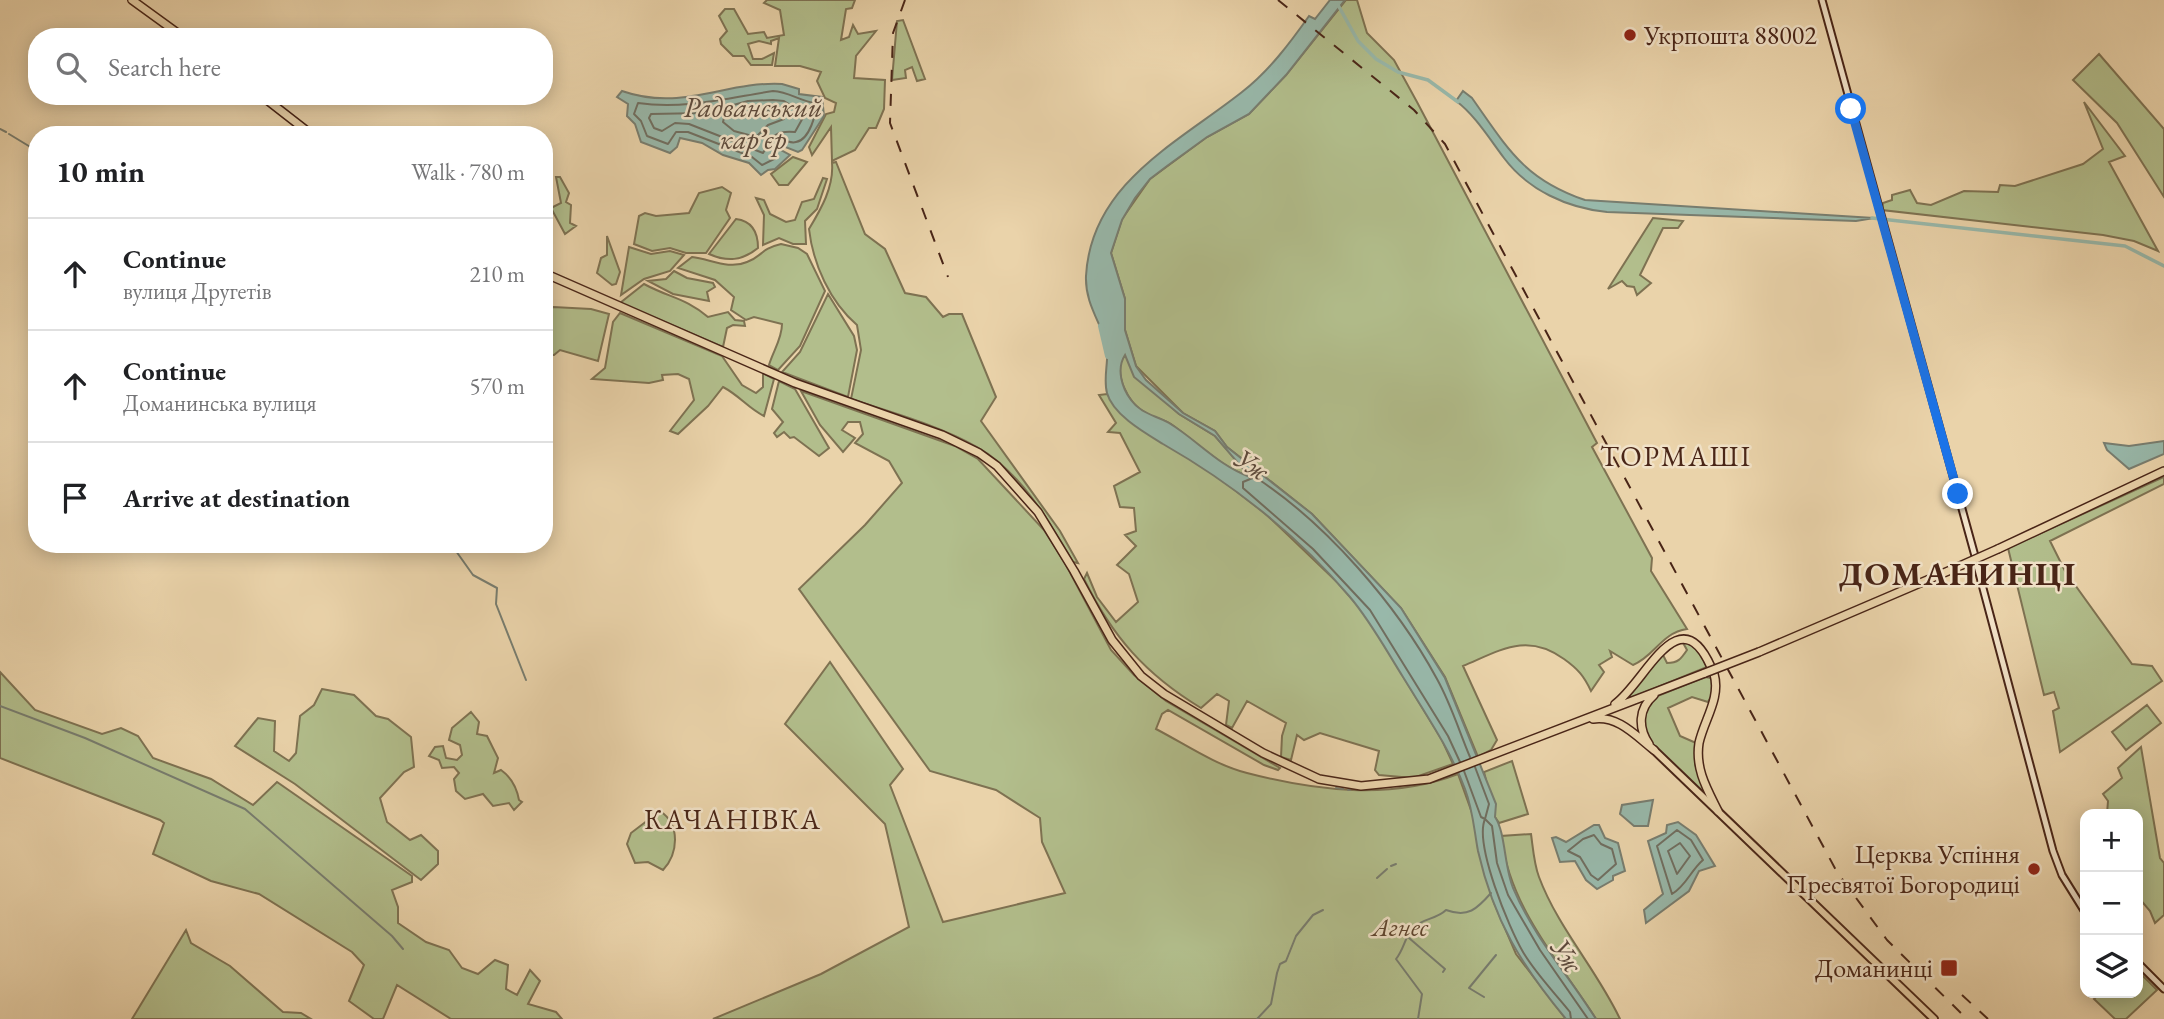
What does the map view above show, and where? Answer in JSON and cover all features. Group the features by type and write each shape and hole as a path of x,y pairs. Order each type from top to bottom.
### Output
{"highway":[{"path":"132,0 171,28"},
{"path":"273,105 300,126"},
{"path":"553,277 795,383 942,435 979,453 997,466 1038,512 1074,570 1112,640 1141,676 1164,694 1263,753 1304,773 1346,785 1403,784 1441,775 1494,755 1759,652 1998,549 2164,471"},
{"path":"1605,711 1629,692 1655,657 1673,640 1695,642 1710,671 1715,694 1698,757 1701,777 1718,811"},
{"path":"1654,750 1644,736 1641,720 1648,701 1660,691"},
{"path":"1620,705 1617,716 1620,724"},
{"path":"1579,721 1600,718 1620,724 1654,750"}],"main road":[{"path":"1822,0 2057,863 2080,903"},
{"path":"1654,750 1934,1019"},
{"path":"2143,968 2164,989"}],"green space":[{"path":"767,0 855,0 852,8 846,9 841,40 849,37 853,25 858,34 876,31 856,56 854,78 885,80 884,109 876,128 869,128 855,150 832,161 831,127 812,155 809,147 826,114 834,112 836,103 825,98 817,81 821,72 800,66 775,66 779,38 771,41 771,44 759,41 748,44 753,59 762,59 774,53 772,65 751,65 744,56 733,56 721,44 720,39 727,31 719,16 725,9 734,9 748,34 764,32 767,38 784,35 780,10 764,3"},
{"path":"1346,0 1357,0 1367,33 1394,60 1417,102 1597,443 1592,447 1652,558 1651,571 1687,629 1671,635 1633,665 1610,651 1612,657 1599,665 1604,672 1591,691 1573,666 1551,651 1538,646 1514,646 1463,666 1497,740 1491,750 1478,757 1445,677 1401,608 1312,514 1227,447 1215,431 1183,413 1136,366 1125,330 1125,299 1111,253 1122,219 1150,179 1207,137 1249,114 1286,75"},
{"path":"903,20 925,79 917,81 912,67 905,70 906,78 892,80 897,21"},
{"path":"2099,54 2164,129 2164,197 2117,123 2073,80"},
{"path":"2084,102 2125,156 2109,162 2158,251 2134,241 2103,235 1882,210 1883,203 1892,200 1892,195 1910,190 1917,203 1931,205 1964,191 1998,192 2000,185 2015,186 2083,164 2103,149"},
{"path":"793,157 807,162 788,185 779,185 771,174"},
{"path":"836,162 865,234 885,249 905,293 926,297 943,317 962,314 996,397 981,421 1060,531 1078,563 1073,562 1020,483 992,457 947,432 851,399 861,350 857,325 847,316 824,282 814,256 809,229 826,197 831,181 832,163"},
{"path":"556,177 560,177 569,193 566,202 571,205 570,223 576,226 565,234 553,212 553,207 561,203"},
{"path":"823,178 827,179 817,209 805,221 806,244 793,244 779,238 763,245 764,215 756,198 764,200 770,214 786,222 795,220 802,202 814,199"},
{"path":"722,187 731,193 726,210 730,218 706,253 686,253 670,248 652,251 634,244 639,216 645,213 656,216 689,213 699,193"},
{"path":"1653,218 1683,221 1678,228 1663,228 1640,275 1651,283 1637,295 1634,287 1627,286 1622,281 1608,289"},
{"path":"736,219 746,222 753,229 758,248 746,256 734,259 709,254"},
{"path":"607,236 620,272 616,284 612,285 597,273 601,258 607,255"},
{"path":"781,244 798,248 807,254 825,291 800,346 778,370 769,365 782,324 754,317 746,320 731,310 734,297 715,280 678,268 692,257 740,264"},
{"path":"629,247 651,254 670,251 684,255 670,271 644,279 621,295"},
{"path":"674,271 687,278 713,283 715,287 707,292 709,301 673,294 648,281 666,279"},
{"path":"644,284 685,302 708,317 728,312 735,320 744,321 745,326 733,325 727,328 723,347 620,303"},
{"path":"828,294 854,336 857,350 848,397 782,372 800,352"},
{"path":"553,307 591,309 609,314 598,361 560,350 554,355"},
{"path":"620,313 722,356 742,385 756,393 763,387 763,373 774,379 764,416 723,387 708,406 678,434 670,431 694,400 689,379 678,374 662,375 663,380 649,383 592,379 605,368 613,322"},
{"path":"1125,354 1153,391 1179,414 1215,436 1251,477 1219,461 1168,422 1139,409 1128,395 1121,379 1121,362"},
{"path":"779,381 795,389 829,448 819,456 794,437 790,438 784,432 777,437 774,433 783,422 772,409"},
{"name":"Агнес","path":"801,391 955,446 978,459 1044,530 1065,563 1111,650 1134,675 1166,701 1280,768 1278,770 1264,765 1168,710 1162,714 1156,729 1212,760 1235,769 1326,788 1380,790 1432,782 1458,774 1476,824 1478,849 1494,903 1516,954 1566,1019 713,1019 821,974 909,927 885,824 785,724 830,662 903,769 890,785 943,922 1065,893 1042,842 1040,818 996,790 930,771 799,589 865,525 902,483 889,461 855,443 863,434 860,422 848,422 842,430 855,438 843,452 820,425"},
{"path":"1107,394 1121,412 1223,481 1266,514 1338,583 1365,614 1442,740 1453,764 1413,778 1379,775 1375,770 1379,751 1320,733 1304,740 1297,735 1291,760 1281,757 1286,723 1247,701 1232,728 1226,725 1229,701 1217,694 1201,708 1163,682 1132,652 1106,618 1084,579 1087,573 1097,597 1116,622 1138,602 1129,574 1117,565 1136,546 1125,535 1136,531 1134,508 1120,507 1114,486 1140,472 1120,433 1108,432 1116,423 1099,395"},
{"path":"2164,477 2164,484 2050,541 2065,571 2132,664 2152,666 2162,681 2060,752 2053,711 2059,708 2054,692 2044,695 2008,548"},
{"path":"1682,641 1696,646 1707,667 1626,700 1662,653 1667,663 1681,658 1687,650"},
{"path":"0,672 35,710 102,734 121,728 138,736 153,758 211,779 253,805 277,782 412,876 412,882 392,890 398,907 398,923 426,942 449,950 462,968 478,974 495,960 508,965 506,989 517,995 530,970 540,981 528,1004 556,1012 562,1019 451,1019 397,985 383,1019 374,1019 349,1001 364,965 352,952 259,894 211,881 153,854 164,823 160,820 0,758"},
{"path":"1705,677 1711,678 1713,693 1708,702 1692,697 1668,708 1680,736 1696,743 1695,764 1705,795 1655,748 1643,732 1646,707 1655,697"},
{"path":"322,689 354,695 376,716 388,719 411,737 414,767 404,772 380,798 387,822 410,840 421,835 438,851 438,864 421,880 295,784 235,746 258,718 275,721 274,751 289,761 296,753 300,716 314,705"},
{"path":"2147,705 2161,723 2126,750 2112,732"},
{"path":"471,712 479,722 477,734 487,736 498,758 494,773 501,770 508,776 522,802 514,810 509,803 493,806 483,794 465,799 456,791 454,779 459,773 454,767 442,768 439,760 429,756 435,747 443,746 446,758 457,760 462,755 460,745 449,740 452,728"},
{"path":"2141,747 2160,858 2164,863 2164,915 2155,923 2143,903 2143,809 2107,809 2108,801 2103,794 2122,778 2118,768"},
{"path":"1512,761 1528,814 1499,823 1495,817 1484,772"},
{"path":"660,811 671,824 675,840 672,856 663,870 648,862 635,863 627,844 631,833"},
{"path":"1531,834 1536,867 1547,896 1620,1019 1596,1019 1525,910 1514,887 1501,836"},
{"path":"186,930 191,943 230,966 283,1012 301,1013 311,1019 132,1019"},
{"path":"2143,976 2157,990 2126,1019 2115,1019 2094,999 2143,998"}],"water":[{"path":"1330,0 1345,0 1286,75 1249,114 1207,137 1167,166 1150,179 1135,198 1122,220 1111,253 1125,299 1125,330 1136,366 1146,380 1183,413 1215,431 1227,447 1312,514 1401,608 1445,678 1496,804 1495,817 1501,832 1508,872 1522,907 1596,1019 1566,1019 1511,941 1492,899 1478,851 1470,805 1459,774 1445,745 1358,607 1286,532 1214,476 1130,423 1116,409 1107,393 1106,343 1086,284 1092,243 1104,215 1121,190 1142,168 1252,84 1279,56 1309,16 1315,19","holes":["1125,355 1134,377 1179,414 1215,436 1250,477 1218,460 1169,423 1135,405 1121,378"]},
{"name":"Радванський карʼєр","path":"761,84 782,84 799,89 799,94 822,97 824,116 802,150 798,152 783,146 781,150 790,155 775,169 761,175 749,163 723,155 702,143 680,138 677,147 670,153 641,142 635,124 627,116 628,104 617,97 622,91 644,97 664,98"},
{"path":"1463,91 1472,98 1507,147 1532,172 1564,192 1585,200 1874,218 1856,221 1607,212 1563,202 1537,188 1504,158 1475,119 1456,101"},
{"path":"2164,441 2164,454 2129,469 2107,450 2104,443 2129,446"},
{"path":"1653,800 1648,826 1634,826 1620,814 1622,805"},
{"path":"1678,822 1696,835 1715,866 1699,871 1689,891 1646,923 1644,910 1663,894 1648,841 1666,833 1667,825"},
{"path":"1594,825 1599,825 1605,838 1618,843 1625,871 1613,876 1613,880 1597,889 1586,880 1575,861 1560,862 1552,838 1566,842"}],"waterway":[{"path":"1338,5 1358,41 1376,59 1398,72 1428,80 1458,102"},
{"path":"0,129 6,132"},
{"path":"9,134 28,146"},
{"path":"1872,218 2125,246 2164,266"},
{"name":"Уж","path":"1094,277 1099,247"},
{"name":"Уж","path":"1101,326 1108,356"},
{"path":"457,553 473,575 497,588 496,604 526,680"},
{"path":"0,706 85,738 245,809 392,936 403,949"},
{"path":"1336,788 1343,789"},
{"path":"1391,866 1396,864"},
{"path":"1377,878 1387,869"},
{"path":"1418,1019 1422,994 1396,959 1410,932 1416,925 1446,910 1460,913 1472,911 1491,893"},
{"path":"1257,1019 1271,1004 1280,964 1286,961 1296,936 1313,915 1323,910"},
{"path":"1409,938 1445,969 1443,972"},
{"path":"1484,997 1469,988 1496,955"}],"railway":[{"path":"905,0 893,33 890,123 948,277"},
{"path":"1278,0 1414,110 1445,144 1837,872 1887,940 1967,1019"},
{"path":"1962,995 1988,1019"}],"place":[{"name":"Укрпошта 88002","path":"1630,35"},
{"name":"Церква Успіння Пресвятої Богородиці","path":"2034,869"},
{"name":"Доманинці","path":"1949,968"}],"district":[{"name":"ТОРМАШІ","path":"1676,456"},
{"name":"ДОМАНИНЦІ","path":"1958,573"},
{"name":"КАЧАНІВКА","path":"733,819"}],"route":[{"path":"1851,109 1958,494"}]}
